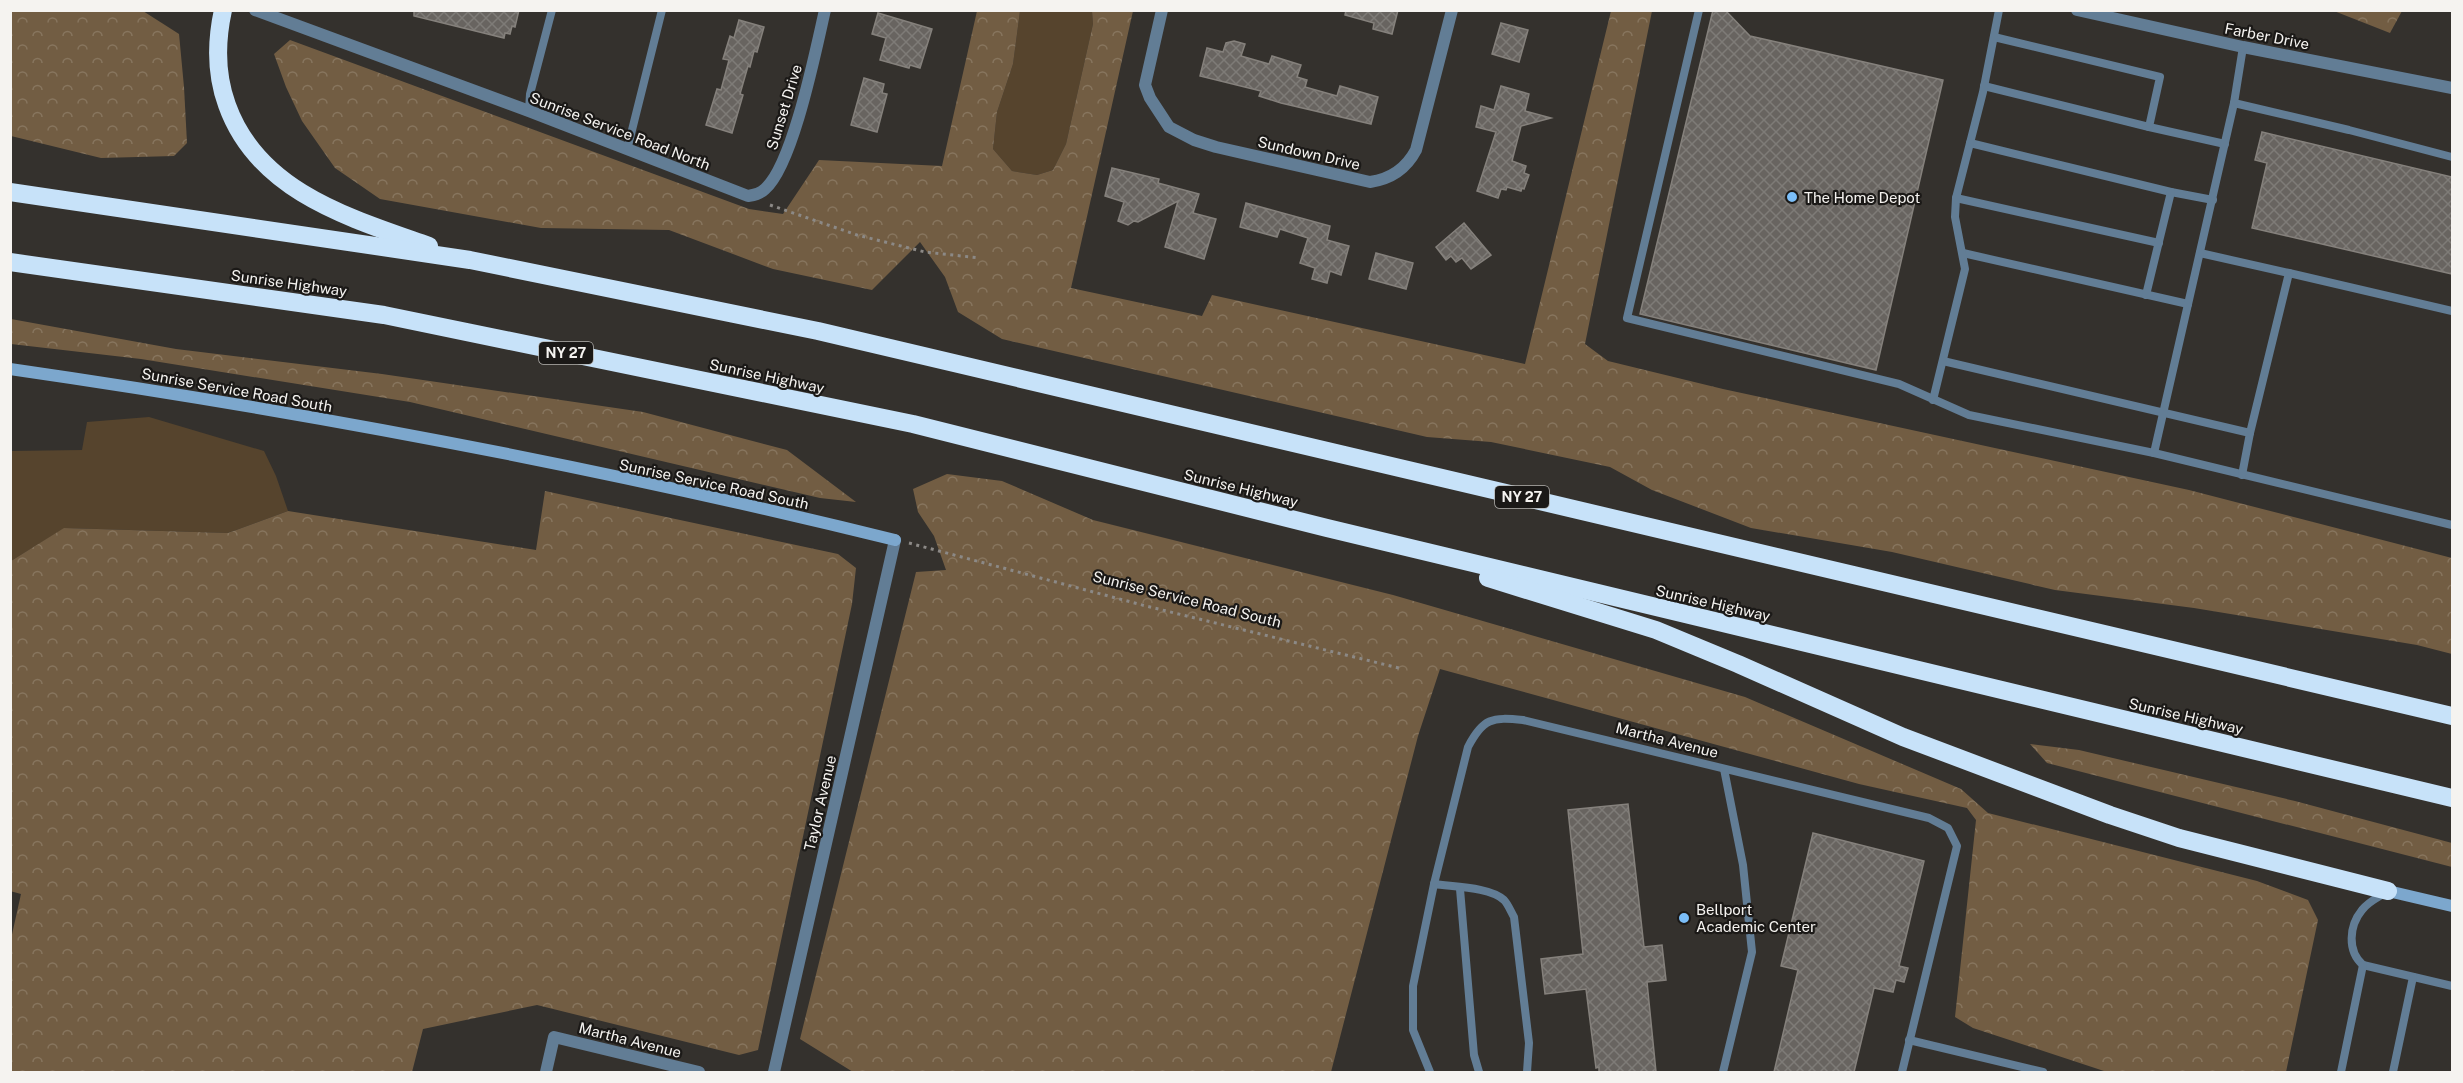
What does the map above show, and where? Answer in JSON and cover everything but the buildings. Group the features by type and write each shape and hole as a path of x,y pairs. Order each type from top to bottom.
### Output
{"highway":[{"path":"223,10 218,57 223,94 238,132 263,164 299,192 326,206 378,228 470,260"},
{"name":"NY 27","path":"10,192 470,260 818,331 2452,716"},
{"name":"Sunrise Highway","path":"10,262 384,315 914,424 1326,528 2452,798"},
{"path":"1326,528 1656,630 1903,737 2110,815 2180,838 2388,891"}],"street":[{"name":"Sunrise Service Road North","path":"255,10 529,111 748,196"},
{"name":"Sunset Drive","path":"748,196 764,190 777,175 783,162 804,95 825,10"},
{"name":"Sundown Drive","path":"1162,10 1145,84 1157,111 1169,127 1194,140 1216,147 1370,182 1395,176 1411,160 1416,150 1452,10"},
{"name":"Farber Drive","path":"2077,10 2243,47 2452,88"},
{"name":"Sunrise Service Road South","path":"10,369 243,405 373,428 653,485 895,540"},
{"name":"Taylor Avenue","path":"774,1072 895,540"},
{"path":"2388,891 2452,906"},
{"name":"Martha Avenue","path":"546,1072 554,1037 699,1072"}],"lane":[{"path":"529,111 530,94 552,10"},
{"path":"627,150 662,10"},
{"path":"1700,10 1627,318 1899,384 1969,415 2154,453 2452,525"},
{"path":"1933,400 1965,269 1964,253 1955,217 1956,198 1984,86 1999,10"},
{"path":"1994,37 2160,77 2149,127"},
{"path":"2154,453 2213,200 2234,103 2243,47"},
{"path":"1984,86 2225,144"},
{"path":"2234,103 2349,130 2452,158"},
{"path":"1970,143 2171,192 2213,200"},
{"path":"2146,295 2171,192"},
{"path":"1956,198 2159,243"},
{"path":"1964,253 2188,304"},
{"path":"2200,253 2452,311"},
{"path":"2242,475 2289,273"},
{"path":"1943,361 2250,433"},
{"name":"Martha Avenue","path":"1430,1072 1413,1029 1413,986 1434,884 1468,747 1478,728 1499,718 1522,720 1929,818 1948,828 1957,846 1902,1072"},
{"path":"1723,1072 1752,952 1743,865 1724,769"},
{"path":"1434,884 1460,889 1489,890 1505,901 1514,917 1529,1043 1527,1072"},
{"path":"1460,889 1474,1055 1479,1072"},
{"path":"2388,891 2371,902 2355,921 2352,948 2356,959 2363,965 2452,986"},
{"path":"2341,1072 2363,965"},
{"path":"2393,1072 2413,977"},
{"path":"1909,1040 2043,1072"}],"path":[{"path":"748,196 857,235 925,252 980,258"},
{"name":"Sunrise Service Road South","path":"895,540 1146,606 1403,669"}],"shaded area":[{"path":"1020,11 1092,11 1093,24 1066,144 1053,170 1037,175 1012,171 993,149 997,112 1013,64"},
{"path":"149,417 264,451 276,476 288,511 228,533 65,528 11,561 11,451 82,450 87,422"}],"green space":[{"path":"11,10 143,11 179,34 187,143 174,156 101,158 11,136"},
{"path":"977,11 1020,11 1013,64 997,112 993,149 1012,171 1037,175 1053,170 1066,144 1093,24 1092,11 1133,11 1071,288 1202,316 1212,295 1525,364 1611,11 1652,11 1585,344 1608,361 1723,389 2189,490 2452,558 2452,654 2417,645 2194,608 2055,590 1892,552 1751,528 1652,490 1610,467 1491,442 1427,437 1002,339 958,312 945,277 920,242 872,290 773,269 669,230 541,228 380,199 335,168 302,121 274,54 290,40 749,209 783,214 819,160 942,166"},
{"path":"2334,11 2402,11 2390,33"},
{"path":"11,319 176,349 382,374 643,412 787,450 856,502 820,498 410,402 141,359 11,344"},
{"path":"947,474 1002,481 1093,520 1393,595 1745,697 1961,789 1988,813 2257,881 2308,900 2318,920 2286,1072 2107,1072 1973,1028 1955,1017 1976,820 1967,808 1859,784 1440,669 1418,736 1331,1072 853,1072 800,1039 916,572 946,570 934,536 918,512 913,489"},
{"path":"545,491 838,554 856,568 852,604 758,1050 739,1055 537,1005 423,1029 412,1072 11,1072 11,939 21,894 10,891 11,561 64,528 228,533 288,511 536,550"},
{"path":"2030,744 2079,750 2295,801 2452,843 2452,867 2047,763"}],"place":[{"name":"The Home Depot","path":"1792,197"},
{"name":"Bellport Academic Center","path":"1684,918"}]}
